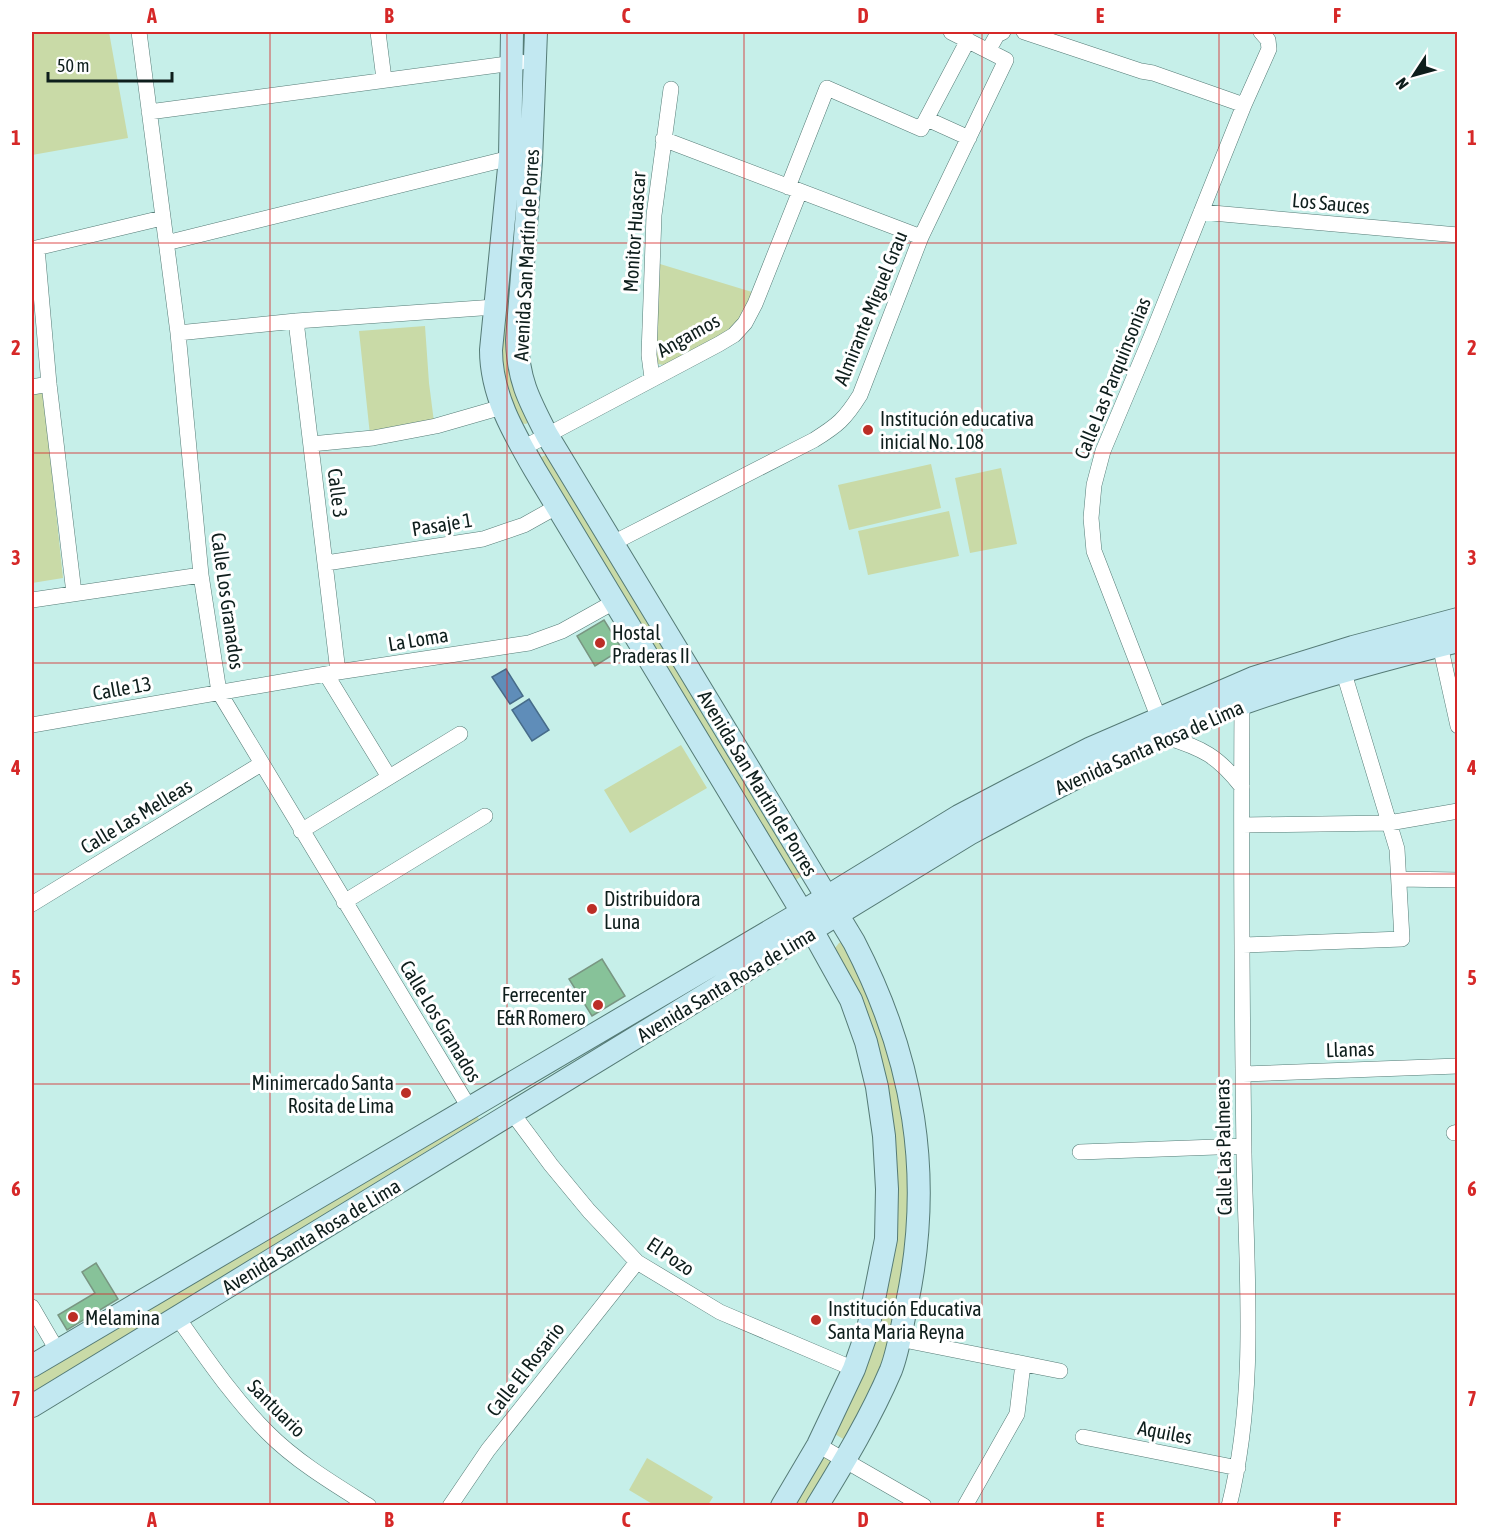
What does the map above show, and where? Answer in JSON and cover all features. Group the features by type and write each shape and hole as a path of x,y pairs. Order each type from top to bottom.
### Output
{"main road":[{"name":"Avenida San Martín de Porres","path":"513,32 524,61 531,161 518,319 517,363 529,400 547,435 832,906 874,980 902,1062 913,1107 917,1149 918,1239 899,1339 892,1367 878,1400 817,1506"},
{"name":"Avenida San Martín de Porres","path":"536,32 524,61 510,158 495,307 491,368 502,407 523,448 614,602 808,922 851,1000 866,1042 877,1087 885,1151 886,1239 868,1329 854,1369 818,1446 782,1506"},
{"name":"Avenida Santa Rosa de Lima","path":"1161,728 1253,678 1353,647 1458,619"},
{"name":"Avenida Santa Rosa de Lima","path":"32,1406 513,1114 832,906 959,816 1090,748 1242,704 1343,670 1449,643"},
{"name":"Avenida Santa Rosa de Lima","path":"32,1366 470,1109 808,922"},
{"path":"885,1151 917,1149"},
{"path":"886,1239 918,1239"}],"street":[{"name":"Calle Los Granados","path":"139,32 178,333 201,575 219,692 470,1109"},
{"path":"378,32 384,79"},
{"path":"951,32 988,51 998,35 1003,32"},
{"path":"1024,32 1141,71 1154,73 1244,105"},
{"name":"Calle Las Parquinsonias","path":"1161,728 1094,551 1091,519 1094,486 1103,451 1269,49 1265,36"},
{"path":"968,40 924,124 969,138"},
{"name":"Almirante Miguel Grau","path":"613,543 803,445 838,425 847,415 860,396 921,237 1006,60 988,51"},
{"path":"149,112 524,61"},
{"name":"Monitor Huascar","path":"652,378 649,355 654,215 671,88"},
{"name":"Angamos","path":"523,448 719,344 734,335 745,323 755,304 827,88 924,124"},
{"path":"663,139 921,237"},
{"path":"166,243 510,158"},
{"name":"Los Sauces","path":"1201,212 1458,235"},
{"path":"74,593 34,248 162,218"},
{"path":"178,333 296,321 495,307"},
{"name":"Calle 3","path":"296,321 326,563 332,673"},
{"path":"32,387 49,384"},
{"path":"311,444 373,438 426,428 502,407"},
{"name":"Pasaje 1","path":"326,563 483,539 524,525 558,506"},
{"path":"32,600 201,575"},
{"name":"La Loma","path":"219,692 529,643 562,631 614,602"},
{"path":"1449,643 1458,726"},
{"path":"1243,945 1402,939 1397,849 1343,670"},
{"path":"332,673 389,777"},
{"name":"Calle 13","path":"32,725 219,692"},
{"name":"Calle Las Palmeras","path":"1229,1506 1238,1468 1246,1398 1248,1339 1243,1074 1242,704"},
{"path":"1161,728 1214,757 1242,787"},
{"path":"301,831 460,734"},
{"name":"Calle Las Melleas","path":"32,904 261,764"},
{"path":"1243,825 1389,823 1458,811"},
{"path":"344,902 485,816"},
{"path":"1399,879 1458,880"},
{"name":"Llanas","path":"1243,1074 1458,1066"},
{"name":"El Pozo","path":"513,1114 551,1166 637,1262 720,1311 854,1369"},
{"path":"1080,1152 1244,1146"},
{"name":"Calle El Rosario","path":"450,1506 488,1450 637,1262"},
{"path":"32,1307 57,1350"},
{"name":"Santuario","path":"177,1317 235,1398 270,1435 304,1464 369,1506"},
{"path":"899,1339 1060,1371"},
{"path":"965,1506 1017,1414 1023,1364"},
{"name":"Aquiles","path":"1083,1437 1238,1468"},
{"path":"818,1446 924,1506"}],"green space":[{"path":"32,32 109,32 128,138 32,155"},
{"path":"526,77 509,349 531,420 526,424 520,423 507,394 501,357 522,79"},
{"path":"660,264 752,292 742,315 729,331 664,365 658,364 655,359"},
{"path":"425,326 434,422 370,435 359,331"},
{"path":"43,388 63,578 32,583 32,391"},
{"path":"549,453 808,872 794,881 540,458"},
{"path":"931,464 941,508 849,530 838,485"},
{"path":"1001,468 1017,544 970,553 955,478"},
{"path":"949,511 959,556 868,575 858,531"},
{"path":"681,745 707,788 630,833 604,790"},
{"path":"849,939 877,999 911,1148 907,1249 895,1320 881,1365 845,1440 833,1433 896,1157 890,1098 878,1048 835,948 839,943"},
{"path":"475,1114 479,1119 32,1394 32,1379"},
{"path":"821,1455 834,1462 808,1505 801,1505 795,1502"},
{"path":"647,1458 713,1497 708,1505 654,1505 629,1490"}],"water":[{"path":"506,669 523,696 510,704 492,677"},
{"path":"529,699 549,730 532,741 512,710"}],"building":[{"name":"Hostal Praderas II","path":"604,620 622,649 595,666 577,636"},
{"path":"602,959 625,996 592,1016 569,979"},
{"path":"96,1263 118,1299 67,1330 58,1315 95,1293 82,1272"}],"place":[{"name":"Institución educativa inicial No. 108","path":"868,430"},
{"name":"Hostal Praderas II","path":"600,643"},
{"name":"Distribuidora Luna","path":"592,909"},
{"name":"Ferrecenter E&R Romero","path":"598,1005"},
{"name":"Minimercado Santa Rosita de Lima","path":"406,1093"},
{"name":"Melamina","path":"73,1317"},
{"name":"Institución Educativa Santa Maria Reyna","path":"816,1320"}]}
